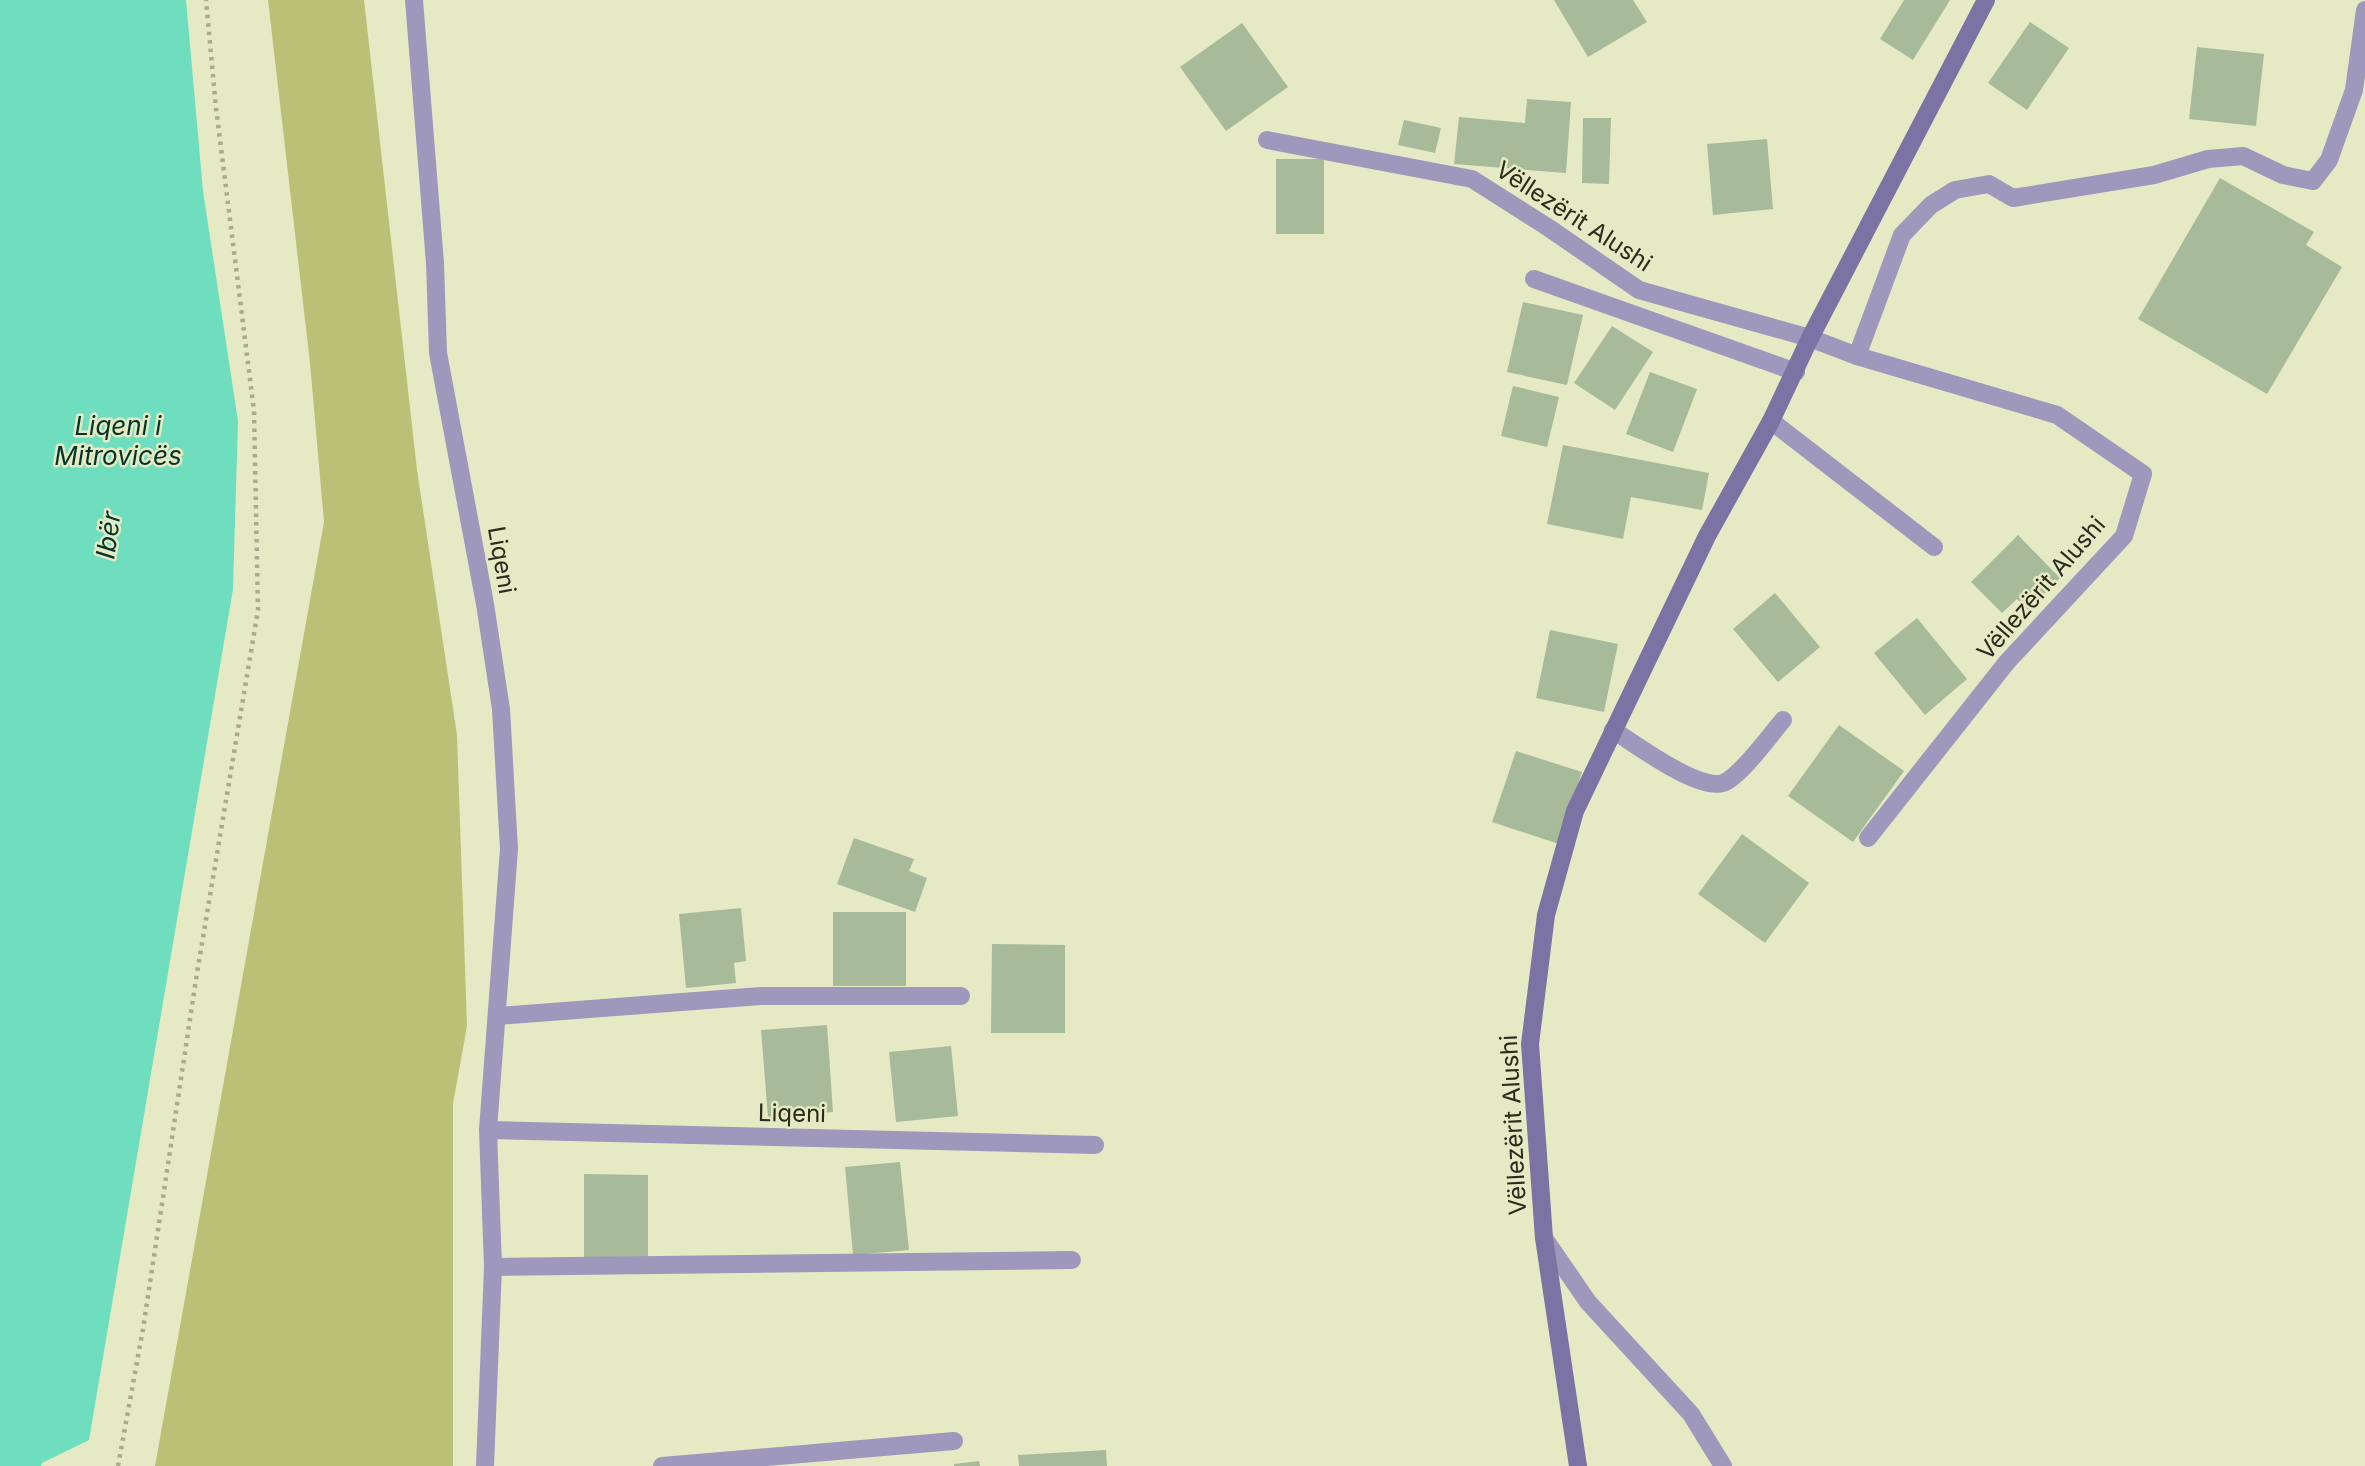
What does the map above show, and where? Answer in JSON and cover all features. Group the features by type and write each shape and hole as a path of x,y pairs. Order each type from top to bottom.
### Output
{"main road":[{"name":"Vëllezërit Alushi","path":"1578,1466 1544,1238 1530,1044 1546,915 1575,811 1613,730 1707,536 1771,421 1810,338 1986,0"}],"street":[{"name":"Liqeni","path":"414,0 435,263 438,353 485,604 501,709 509,849 488,1130 493,1267 485,1466"},
{"path":"1857,356 1902,235 1931,205 1955,190 1989,184 2013,198 2154,175 2208,159 2243,156 2283,175 2313,181 2329,160 2354,90 2365,10"},
{"name":"Vëllezërit Alushi","path":"1267,140 1472,179 1639,290 1810,338 1857,356 2057,415 2143,474 2124,536 2007,662 1868,838"},
{"path":"1534,279 1796,372"},
{"path":"1771,421 1934,547"},
{"path":"1613,730 1672,767 1704,783 1724,783 1750,761 1783,720"},
{"path":"497,1016 761,996 961,996"},
{"name":"Liqeni","path":"488,1130 1095,1145"},
{"name":"Vëllezërit Alushi","path":"1544,1238 1588,1302 1691,1413 1723,1466"},
{"path":"493,1267 1072,1259"},
{"path":"662,1466 954,1441"}],"path":[{"path":"118,1466 143,1329 197,973 258,610 254,411 216,108 206,0"}],"green space":[{"path":"268,0 364,0 417,470 457,735 467,1026 453,1104 453,1466 155,1466 324,522 310,363"}],"water":[{"name":"Liqeni i Mitrovicës","path":"0,0 186,0 203,191 238,421 233,589 89,1440 42,1463 41,1466 0,1466"}],"building":[{"path":"1554,0 1633,0 1647,22 1588,57"},
{"path":"1904,0 1950,0 1913,60 1880,39"},
{"path":"2030,22 2069,48 2027,110 1988,83"},
{"path":"1242,23 1288,87 1226,131 1180,67"},
{"path":"2197,47 2264,54 2256,126 2189,119"},
{"path":"1527,99 1571,102 1566,173 1454,164 1459,117 1525,123"},
{"path":"1583,118 1611,118 1609,184 1582,183"},
{"path":"1404,120 1441,128 1435,153 1398,145"},
{"path":"1767,139 1773,209 1713,215 1707,144"},
{"path":"1276,159 1324,159 1324,234 1276,234"},
{"path":"2220,178 2314,232 2306,245 2342,267 2267,394 2138,319"},
{"path":"1523,302 1583,315 1567,385 1507,372"},
{"path":"1612,326 1653,352 1615,410 1574,383"},
{"path":"1650,372 1697,389 1673,452 1626,434"},
{"path":"1513,386 1559,397 1547,447 1501,436"},
{"path":"1563,445 1709,473 1702,510 1631,497 1623,539 1547,524"},
{"path":"2018,535 2060,578 2028,610 2017,599 2002,613 1971,582"},
{"path":"1775,593 1820,647 1778,682 1733,629"},
{"path":"1917,618 1967,679 1925,715 1874,653"},
{"path":"1550,630 1618,644 1604,712 1536,698"},
{"path":"1839,725 1904,771 1853,842 1788,796"},
{"path":"1516,751 1582,772 1559,844 1492,822"},
{"path":"1742,834 1809,883 1765,943 1698,894"},
{"path":"854,838 914,859 909,871 927,878 915,912 837,884"},
{"path":"741,908 746,961 734,963 736,983 686,988 679,914"},
{"path":"833,912 906,912 906,986 833,986"},
{"path":"992,944 1065,945 1065,1033 991,1033"},
{"path":"827,1025 833,1112 768,1117 761,1030"},
{"path":"951,1046 958,1116 896,1122 889,1052"},
{"path":"900,1162 909,1250 853,1255 845,1167"},
{"path":"584,1174 648,1175 648,1264 584,1264"},
{"path":"1106,1450 1107,1466 1019,1466 1018,1455"},
{"path":"979,1461 980,1466 954,1466 954,1464"}],"water label":[{"name":"Ibër","path":"108,535"}]}
